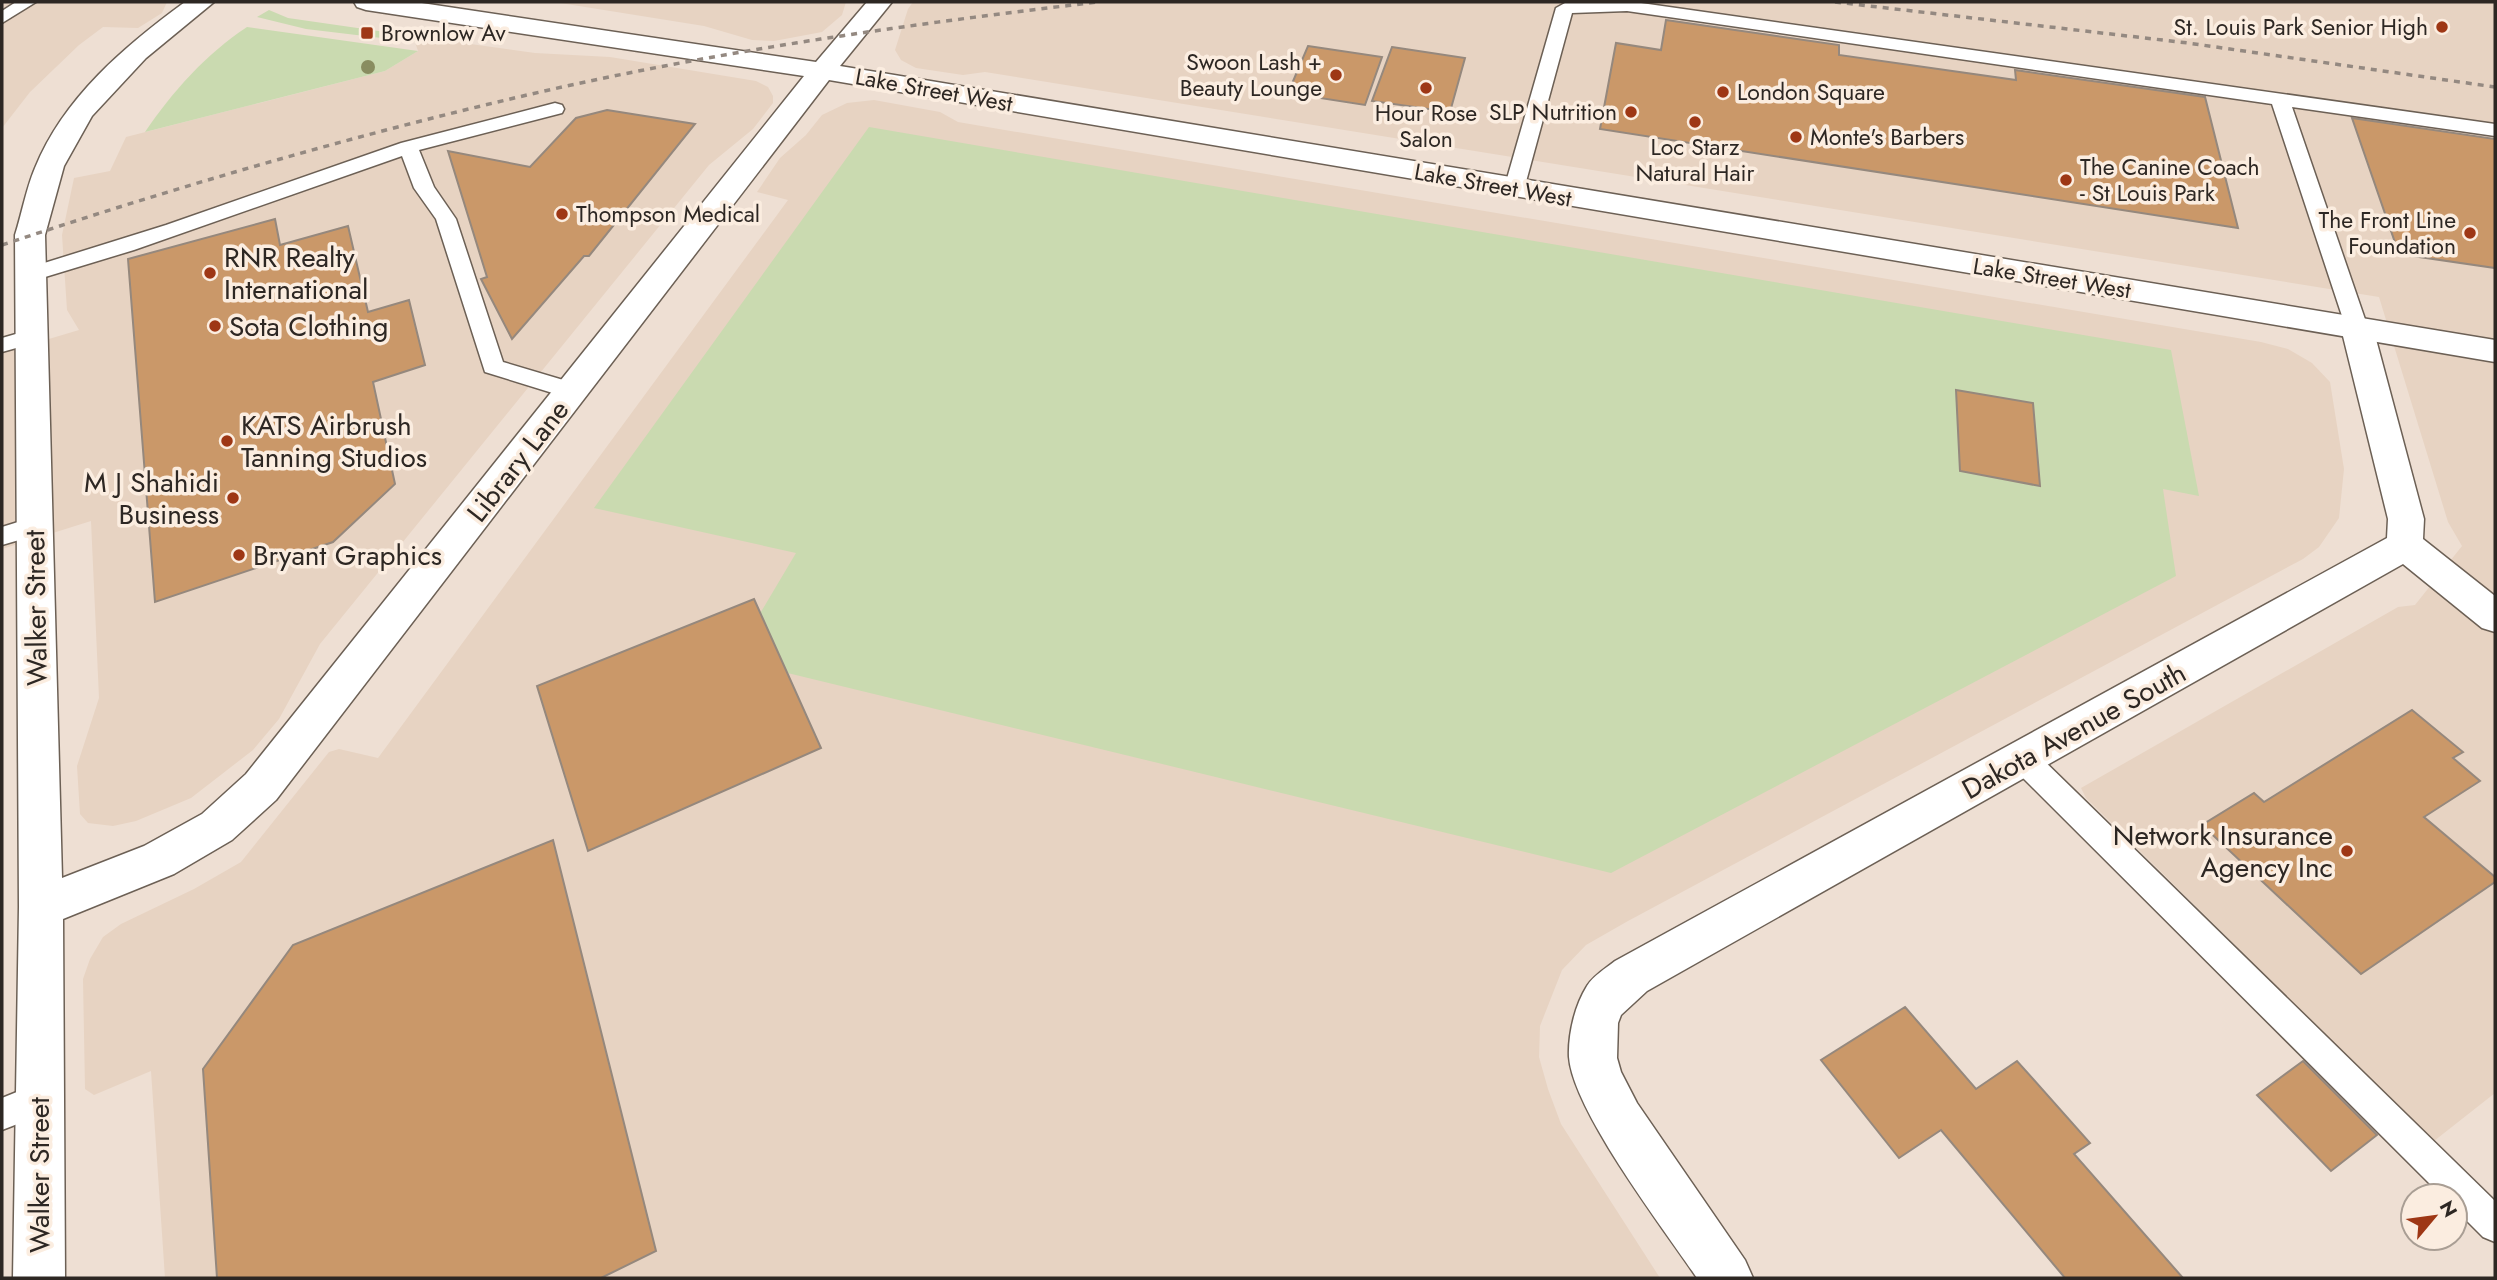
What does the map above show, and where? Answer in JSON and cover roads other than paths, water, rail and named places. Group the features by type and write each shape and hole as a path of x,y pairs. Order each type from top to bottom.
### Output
{"street":[{"name":"Walker Street","path":"39,1278 41,907 18,531 18,340 32,274 30,235 52,159 74,122 104,82 201,2"},
{"name":"Lake Street West","path":"366,2 434,6 1514,189 2495,351"},
{"name":"Library Lane","path":"41,907 159,860 217,827 261,787 822,71 880,2"},
{"path":"2357,328 2406,519 2405,545 2495,618"},
{"name":"Dakota Avenue South","path":"1727,1278 1620,1120 1599,1080 1593,1058 1595,1023 1604,1000 1631,976 2024,760 2405,545"}],"lane":[{"path":"2,18 27,2"},
{"path":"1514,189 1565,8 1627,6 2495,130"},
{"path":"2280,99 2357,328"},
{"path":"32,274 117,251 159,233 408,147 555,109"},
{"path":"408,147 424,188 446,219 493,367 572,391"},
{"path":"2024,760 2495,1225"},
{"path":"2,1115 39,1099"}],"railway":[{"path":"2,245 269,162 540,92 748,51 958,19 1098,2"},
{"path":"1835,2 2188,43 2495,87"}],"place":[{"name":"St. Louis Park Senior High","path":"2442,27"},
{"name":"Brownlow Av","path":"367,33"},
{"name":"Swoon Lash + Beauty Lounge","path":"1336,75"},
{"name":"Hour Rose Salon","path":"1426,88"},
{"name":"London Square","path":"1723,92"},
{"name":"SLP Nutrition","path":"1631,112"},
{"name":"Loc Starz Natural Hair","path":"1695,122"},
{"name":"Monte's Barbers","path":"1796,137"},
{"name":"The Canine Coach - St Louis Park","path":"2066,180"},
{"name":"Thompson Medical","path":"562,214"},
{"name":"The Front Line Foundation","path":"2470,233"},
{"name":"RNR Realty International","path":"210,273"},
{"name":"Sota Clothing","path":"215,326"},
{"name":"KATS Airbrush Tanning Studios","path":"227,441"},
{"name":"M J Shahidi Business","path":"233,498"},
{"name":"Bryant Graphics","path":"239,555"},
{"name":"Network Insurance Agency Inc","path":"2347,851"}]}
